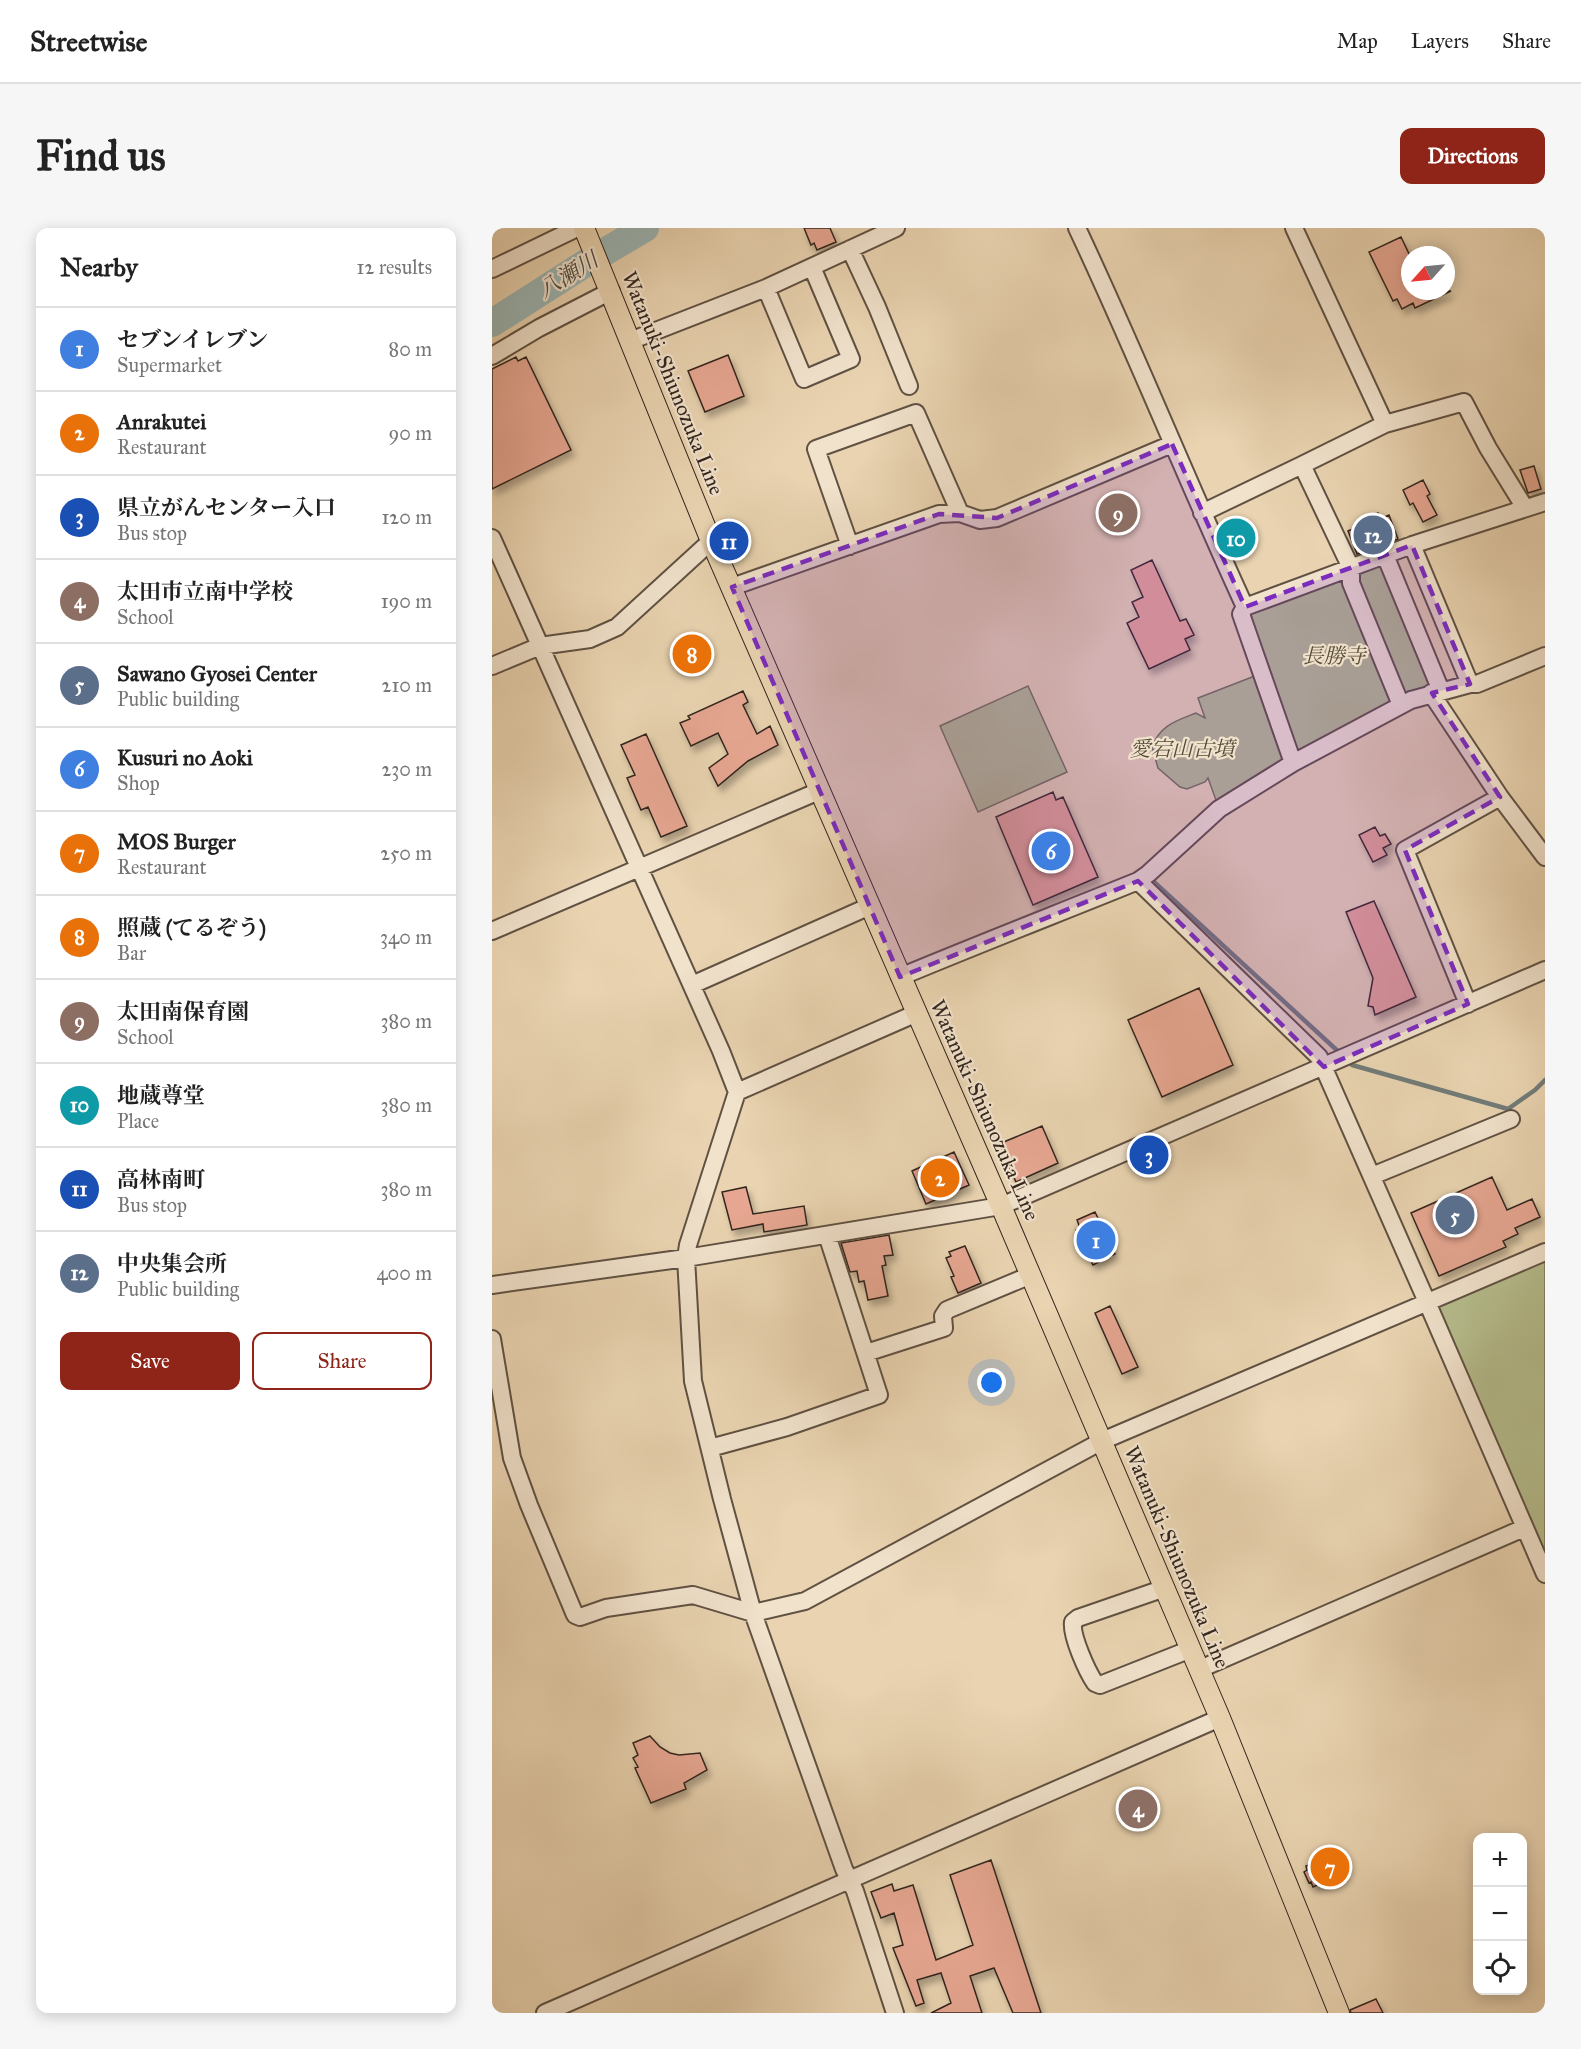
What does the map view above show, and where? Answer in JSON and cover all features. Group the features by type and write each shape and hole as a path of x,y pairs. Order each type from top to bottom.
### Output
{"main road":[{"name":"Watanuki-Shiunozuka Line","path":"582,229 609,289 711,541 1200,1669 1339,2013"}],"street":[{"path":"630,340 766,288 896,228"},
{"path":"1077,228 1115,309 1202,513 1245,607"},
{"path":"1294,228 1385,424"},
{"path":"492,269 582,229"},
{"path":"850,249 877,307 909,386"},
{"path":"766,288 804,379 851,359 812,267"},
{"path":"492,356 609,289"},
{"path":"1202,513 1385,424 1464,402 1488,448 1525,508"},
{"path":"850,546 816,449 916,413 960,513"},
{"path":"732,587 939,514 960,513 980,520 997,518 1172,444"},
{"path":"1302,465 1351,568 1351,583 1401,705"},
{"path":"1293,763 1241,614 1245,607 1412,545 1545,502"},
{"path":"492,538 692,985 737,1092 688,1245 686,1258 693,1381 753,1612 855,1892 895,2013"},
{"path":"492,666 540,646 590,639 617,627 711,541"},
{"path":"1412,545 1470,684"},
{"path":"1385,555 1439,686 1437,691 1500,797 1542,849"},
{"path":"900,977 1013,929 1045,919 1138,881 1219,809 1293,763 1401,705 1437,691 1477,684 1545,656"},
{"path":"492,931 819,791"},
{"path":"1468,1004 1405,850 1500,797"},
{"path":"1138,881 1318,1057 1324,1067 1545,1574"},
{"path":"692,985 870,906"},
{"path":"492,1285 686,1258 1001,1206 1545,970"},
{"path":"737,1092 917,1013"},
{"path":"1372,1176 1511,1119"},
{"path":"710,1449 787,1427 879,1395 827,1235"},
{"path":"492,1339 512,1458 575,1615 580,1617 615,1606 693,1595 753,1612 805,1601 1102,1441 1545,1252"},
{"path":"866,1353 944,1328 943,1316 947,1310 1030,1275"},
{"path":"1200,1669 1524,1528"},
{"path":"1164,1588 1078,1618 1073,1622 1073,1631 1090,1675 1095,1683 1100,1685 1191,1649"},
{"path":"545,2013 1220,1718"}],"highlighted area":[{"path":"1172,444 1245,607 1412,545 1470,684 1432,693 1500,797 1405,850 1468,1004 1324,1067 1138,881 900,977 732,587 939,514 997,518"}],"green space":[{"name":"長勝寺","path":"1384,562 1433,687 1217,803 1208,778 1205,782 1187,789 1180,787 1158,768 1152,747 1155,740 1164,729 1182,719 1196,713 1205,718 1198,698 1265,672 1247,621 1253,609 1350,578"},
{"path":"1028,686 1067,772 978,812 940,726"},
{"path":"1545,1261 1545,1561 1433,1309"}],"building":[{"path":"804,228 830,228 836,242 817,250 814,243 811,245"},
{"path":"1401,237 1405,246 1401,246 1401,300 1432,300 1415,308 1413,303 1402,309 1397,299 1393,301 1369,252"},
{"path":"728,355 744,396 705,412 688,371"},
{"path":"516,357 518,361 526,357 571,450 492,489 492,369"},
{"path":"1534,466 1541,489 1528,493 1520,470"},
{"path":"1423,480 1430,494 1427,496 1437,515 1423,522 1413,503 1410,505 1403,490"},
{"path":"1378,513 1380,519 1389,515 1398,539 1357,554 1348,531 1368,523 1366,518"},
{"path":"1239,528 1246,543 1233,549 1227,533"},
{"path":"1152,560 1180,621 1186,619 1194,635 1185,639 1190,650 1149,669 1127,623 1139,617 1132,602 1143,597 1131,570"},
{"path":"743,691 748,702 743,705 757,734 770,726 778,745 748,761 718,786 709,768 728,754 718,733 691,746 680,723 690,719 688,716"},
{"path":"646,734 687,826 661,837 648,807 641,810 627,778 635,775 621,745"},
{"path":"1053,792 1056,800 1063,797 1098,877 1033,905 996,817"},
{"path":"1375,827 1380,836 1385,834 1391,844 1383,848 1387,855 1373,862 1359,835"},
{"path":"1374,901 1416,997 1375,1015 1373,1007 1368,1006 1373,978 1346,912"},
{"path":"1199,988 1233,1065 1162,1097 1128,1020"},
{"path":"1042,1126 1058,1163 1016,1182 999,1144"},
{"path":"954,1152 969,1185 926,1204 912,1171"},
{"path":"1492,1177 1507,1210 1532,1199 1540,1217 1515,1228 1518,1234 1503,1241 1506,1247 1439,1276 1411,1213"},
{"path":"746,1187 753,1214 804,1206 807,1225 764,1232 763,1224 732,1230 722,1192"},
{"path":"1095,1212 1115,1254 1093,1265 1076,1230 1080,1228 1077,1220"},
{"path":"889,1235 893,1255 884,1256 886,1265 882,1266 888,1296 868,1300 864,1281 859,1282 857,1271 850,1272 841,1243"},
{"path":"965,1246 981,1283 958,1293 946,1258 951,1256 949,1252"},
{"path":"1110,1306 1138,1367 1122,1374 1095,1313"},
{"path":"650,1736 660,1747 670,1753 679,1755 700,1753 707,1770 684,1783 686,1789 651,1803 635,1768 638,1767 633,1758 638,1755 633,1743"},
{"path":"1336,1856 1343,1873 1313,1887 1304,1872 1307,1870 1306,1866"},
{"path":"991,1860 1041,2013 1013,2013 994,1968 970,1976 982,2013 931,2013 951,2003 941,1973 917,1980 924,2003 916,2006 893,1948 903,1945 894,1913 881,1918 871,1892 892,1884 894,1891 913,1885 936,1960 973,1945 950,1875"},
{"path":"1376,1999 1383,2013 1351,2013 1350,2010"}],"waterway":[{"name":"八瀬川","path":"492,323 645,228"},
{"path":"1153,881 1341,1054"},
{"path":"1347,1060 1352,1065 1508,1109 1545,1080"}],"place":[{"name":"太田南保育園","path":"1118,513"},
{"name":"中央集会所","path":"1373,535"},
{"name":"地蔵尊堂","path":"1236,538"},
{"name":"高林南町","path":"729,541"},
{"name":"照蔵 (てるぞう)","path":"692,654"},
{"name":"Kusuri no Aoki","path":"1051,851"},
{"name":"県立がんセンター入口","path":"1149,1155"},
{"name":"Anrakutei","path":"940,1178"},
{"name":"Sawano Gyosei Center","path":"1455,1215"},
{"name":"セブンイレブン","path":"1096,1240"},
{"name":"太田市立南中学校","path":"1138,1809"},
{"name":"MOS Burger","path":"1330,1867"}],"park label":[{"name":"愛宕山古墳","path":"1182,749"}]}
